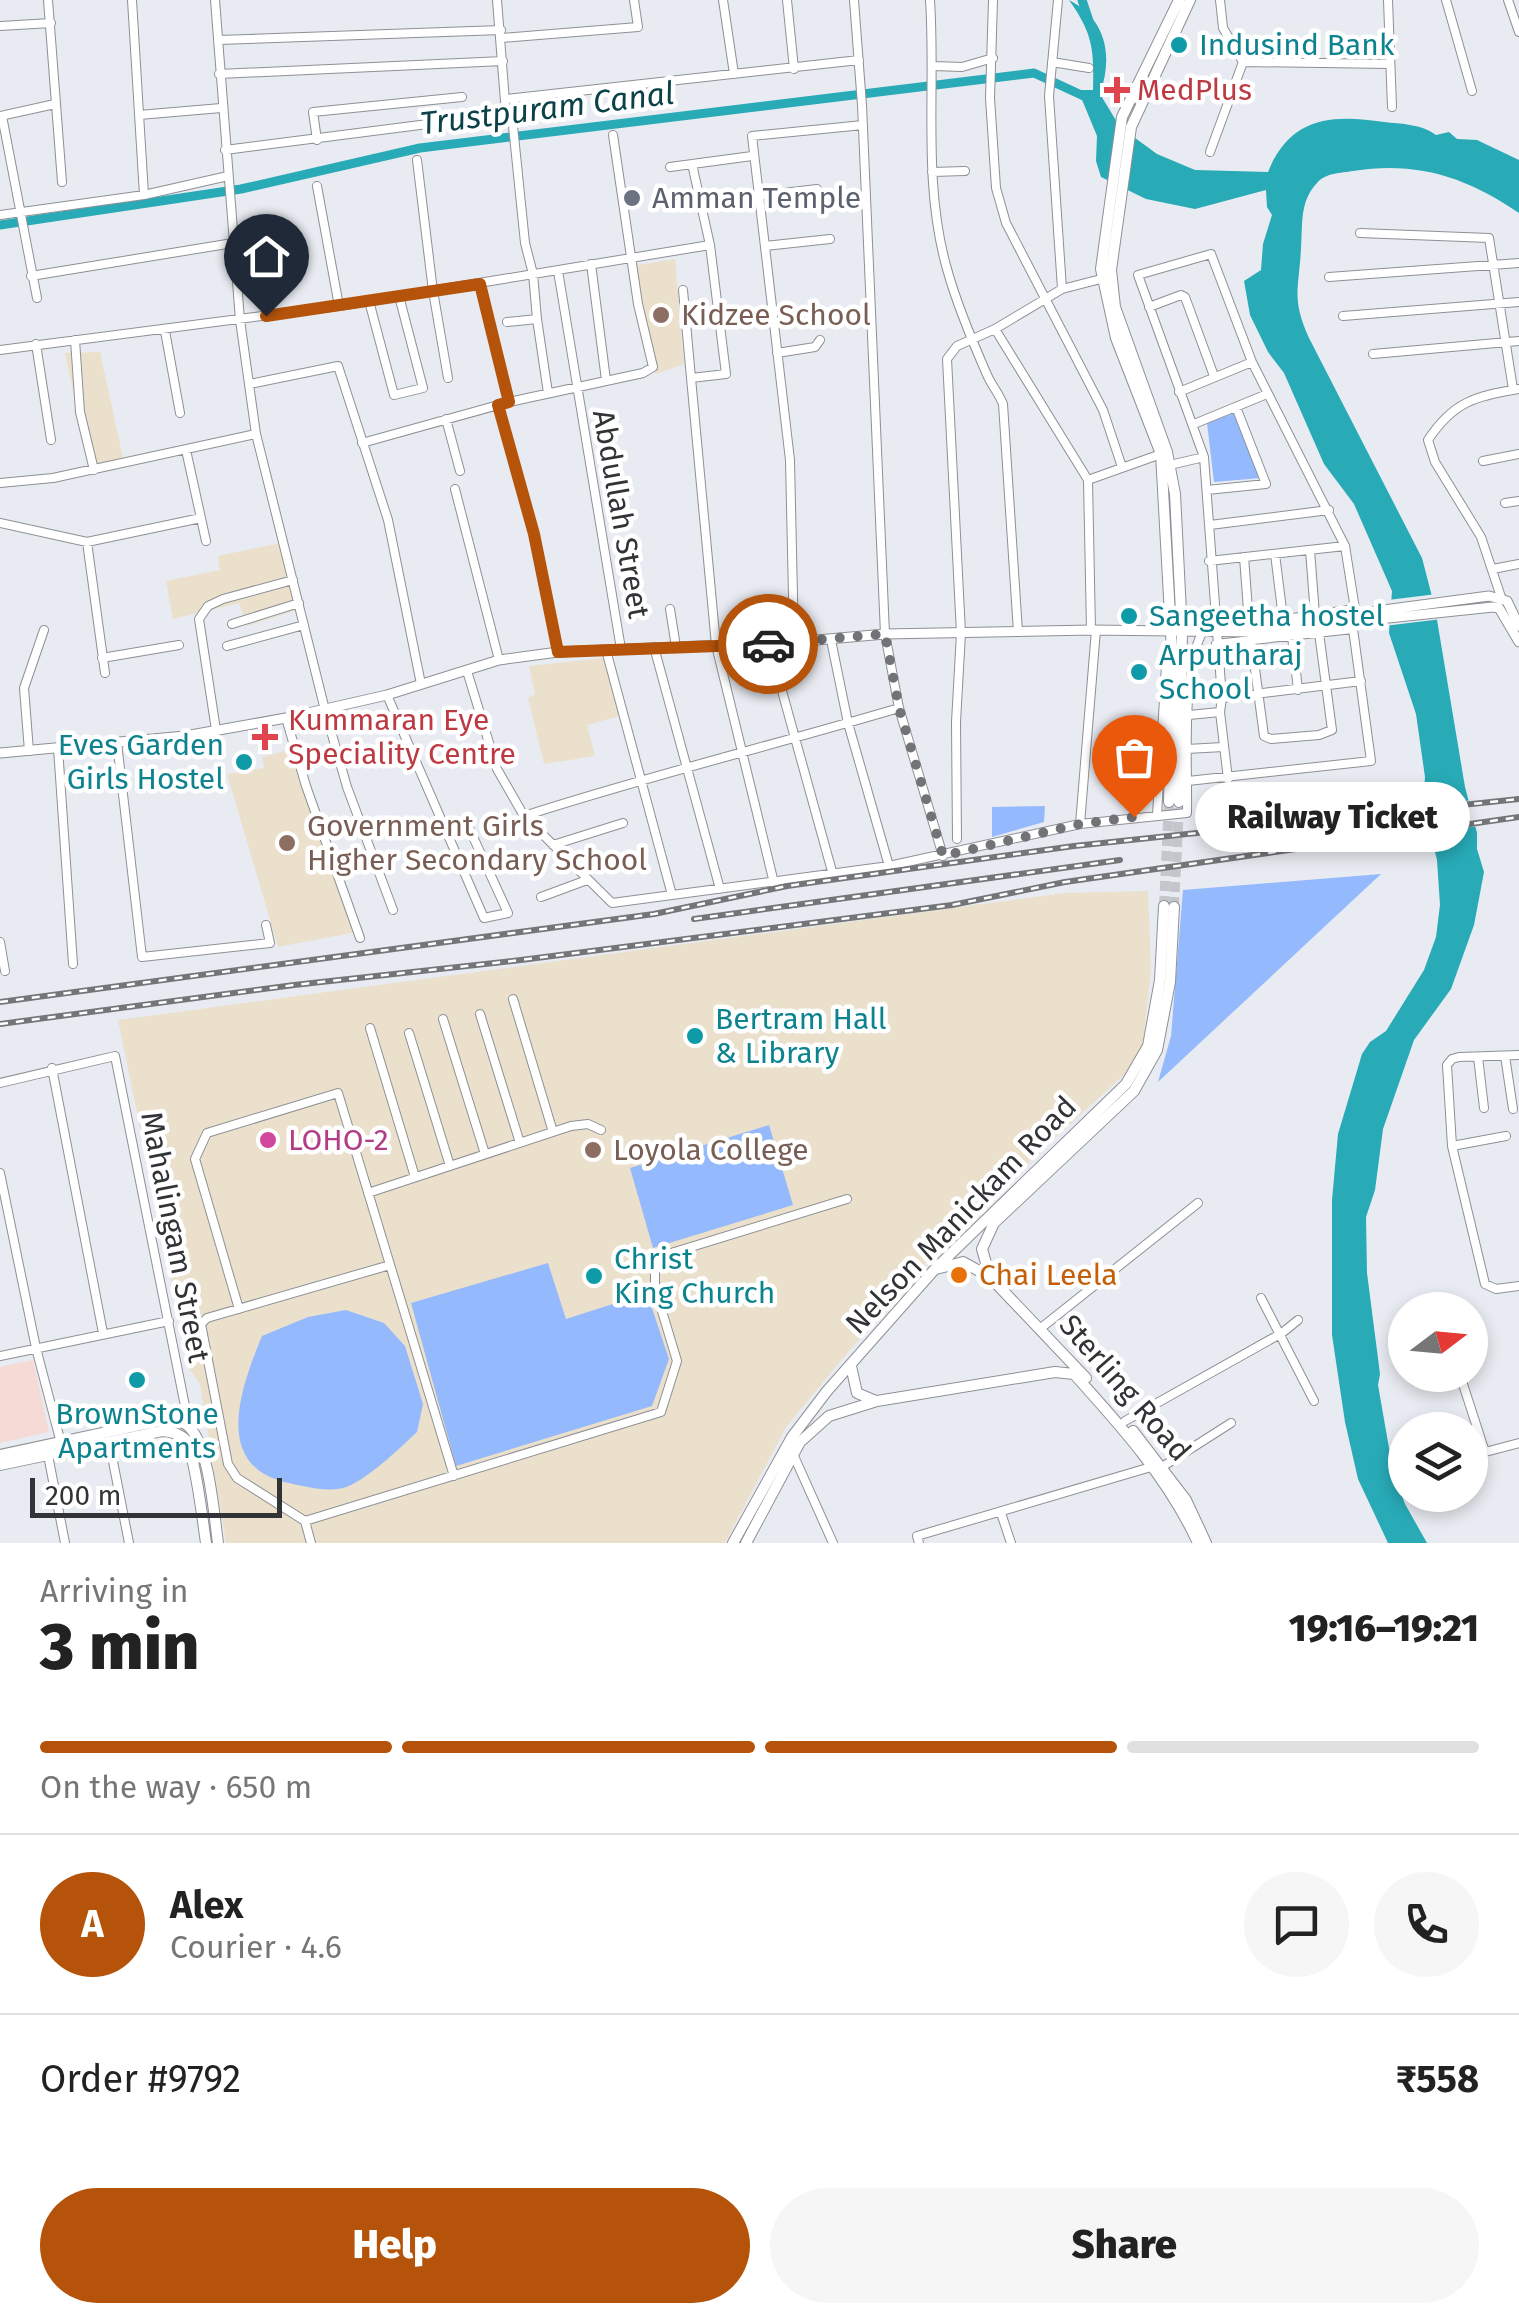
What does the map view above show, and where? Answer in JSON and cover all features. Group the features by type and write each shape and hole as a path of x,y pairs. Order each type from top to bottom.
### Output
{"main road":[{"path":"1179,0 1122,117 1114,200 1111,270 1115,307 1170,465 1175,494 1177,632 1174,802 1172,651 1177,632 1161,454 1116,338 1101,279 1114,200 1131,127 1190,0"},
{"path":"1134,1079 1148,1046 1169,907"},
{"name":"Nelson Manickam Road","path":"796,1439 850,1366 934,1270 1134,1079"},
{"name":"Nelson Manickam Road","path":"990,1277 982,1249 994,1223 1134,1091 1134,1079"},
{"path":"934,1270 963,1262 990,1277"},
{"name":"Sterling Road","path":"990,1277 1125,1421 1157,1467 1198,1543"},
{"path":"733,1543 796,1439 830,1416 877,1401 1033,1375 1051,1366 1057,1349"},
{"path":"850,1366 857,1393 877,1401"},
{"name":"Sterling Road","path":"1033,1375 1074,1374 1186,1500 1206,1543"},
{"path":"0,1465 163,1420 189,1426 202,1448 218,1543"},
{"path":"0,1455 174,1432 185,1440 206,1543"},
{"path":"746,1543 793,1454 796,1439"}],"street":[{"path":"48,0 62,182"},
{"path":"132,0 144,195"},
{"path":"215,0 232,244 256,434 325,710 348,787 393,910"},
{"path":"497,0 506,114 513,126 525,243 533,274 548,393"},
{"path":"218,40 638,27 634,0"},
{"path":"724,0 734,74"},
{"path":"787,0 794,69"},
{"path":"854,0 885,634 899,708 943,856"},
{"path":"930,0 934,66 930,107 932,172 946,268 972,338 1003,404 1018,632"},
{"path":"993,0 990,98 996,188 1006,224 1103,410 1122,467"},
{"path":"1058,0 1049,96 1062,289"},
{"path":"1220,0 1222,28 1242,62"},
{"path":"1388,0 1392,107"},
{"path":"1446,0 1472,91"},
{"path":"1508,0 1519,32"},
{"path":"0,26 51,23"},
{"path":"934,66 962,67 993,58"},
{"path":"507,99 859,60"},
{"path":"219,74 503,61"},
{"path":"1052,62 1089,68"},
{"path":"1242,62 1390,64"},
{"path":"1210,152 1242,62"},
{"path":"317,140 313,112 462,96"},
{"path":"37,298 1,116 54,104"},
{"path":"139,115 222,108"},
{"path":"225,150 506,114"},
{"path":"794,642 790,460 752,136 863,124"},
{"path":"362,443 509,402 644,373 653,367 638,304 612,135"},
{"path":"670,167 752,156"},
{"path":"417,160 432,291 448,378"},
{"path":"691,378 726,374 710,245 692,164"},
{"path":"932,172 965,171"},
{"path":"0,215 144,195 228,176"},
{"path":"317,186 340,306"},
{"path":"758,196 816,189"},
{"path":"1360,234 1489,238 1492,243 1516,389 1462,402 1444,416 1428,440 1436,462 1481,537 1519,642"},
{"path":"765,246 830,239"},
{"path":"31,276 232,244"},
{"path":"0,350 340,306 710,245"},
{"path":"1216,635 1249,623 1355,609 1344,546 1252,362 1212,254 1138,275 1204,457 1220,712 1228,779"},
{"path":"1329,277 1519,263"},
{"path":"590,264 606,380"},
{"name":"Abdullah Street","path":"558,271 621,649"},
{"path":"957,839 956,722 961,633 947,359 957,346 995,329 1062,289 1101,279"},
{"path":"480,284 509,402"},
{"path":"683,290 716,645 774,882"},
{"path":"369,300 394,395 423,388 399,296"},
{"path":"1149,306 1185,297 1214,376"},
{"path":"1343,316 1519,302"},
{"path":"507,322 537,319"},
{"path":"995,329 1088,480 1093,630 1080,824"},
{"path":"165,331 180,413"},
{"path":"75,340 80,412 94,470"},
{"path":"778,353 815,347 820,340"},
{"path":"1372,354 1519,341"},
{"path":"36,344 52,440"},
{"path":"1179,392 1252,362"},
{"path":"250,384 338,366 388,520 421,684"},
{"path":"1194,424 1268,394"},
{"path":"498,405 534,534 558,652"},
{"path":"1207,490 1266,484 1236,407"},
{"path":"446,419 460,472"},
{"path":"0,483 54,478 256,434"},
{"path":"186,450 206,541"},
{"path":"1088,480 1161,454"},
{"path":"1482,461 1519,454"},
{"path":"1170,465 1204,457"},
{"path":"455,489 499,660"},
{"path":"1505,503 1519,502"},
{"path":"1210,524 1328,510"},
{"path":"0,523 87,542 201,518"},
{"path":"87,542 105,673"},
{"path":"1210,561 1344,546"},
{"path":"1310,550 1315,615"},
{"path":"1276,554 1282,618"},
{"path":"1244,556 1249,623"},
{"path":"1493,569 1519,564"},
{"path":"216,730 199,619 208,606 222,599 293,580"},
{"path":"1216,635 1519,600"},
{"path":"1502,602 1519,626"},
{"path":"232,624 299,603"},
{"path":"670,609 676,647"},
{"path":"227,646 304,625"},
{"path":"29,751 24,688 44,630"},
{"path":"0,753 117,743 286,718 387,695 499,660 558,652 769,644 885,634 1093,630 1202,633 1251,639 1352,630 1371,756 1367,764 1188,781"},
{"path":"467,670 497,769 524,816 612,903 834,875 943,856 1080,824 1187,813 1189,715 1194,657 1202,633"},
{"path":"1251,639 1267,739 1319,735 1332,730 1320,633"},
{"path":"1292,636 1298,690"},
{"path":"830,640 848,724 889,866"},
{"path":"769,644 834,875"},
{"path":"102,658 178,645"},
{"path":"654,648 720,889"},
{"path":"606,650 672,895"},
{"path":"1156,815 1166,666 1172,651"},
{"path":"1222,698 1361,681"},
{"path":"387,695 484,918 508,913 469,828"},
{"path":"524,816 640,779 899,708"},
{"path":"1189,715 1220,712"},
{"path":"286,718 360,938"},
{"path":"117,743 142,958 270,943 266,925"},
{"path":"1187,748 1223,747"},
{"path":"58,748 72,964"},
{"path":"553,845 623,823"},
{"path":"541,897 587,880"},
{"path":"0,942 5,972"},
{"path":"512,999 553,1132"},
{"path":"480,1014 520,1143"},
{"path":"443,1019 485,1154"},
{"path":"370,1028 415,1177"},
{"path":"409,1033 450,1166"},
{"path":"1519,1055 1456,1058 1446,1066 1452,1146 1485,1284 1496,1289 1519,1286"},
{"name":"Mahalingam Street","path":"52,1068 115,1056 189,1426"},
{"path":"1478,1056 1484,1108"},
{"path":"1505,1056 1513,1108"},
{"path":"0,1082 52,1068 103,1333"},
{"path":"239,1308 195,1159 207,1133 338,1093 454,1476"},
{"path":"368,1192 553,1132 588,1124 601,1130"},
{"path":"1452,1146 1506,1136"},
{"path":"0,1173 36,1348 62,1446"},
{"path":"304,1521 660,1412 677,1361 655,1288 655,1258 846,1199"},
{"path":"1041,1328 1198,1203"},
{"path":"311,1543 304,1521 237,1478 228,1464 201,1324 207,1318 239,1308 390,1265"},
{"path":"1261,1298 1282,1332 1314,1401"},
{"path":"1125,1421 1298,1320"},
{"path":"0,1356 169,1321"},
{"path":"919,1543 917,1536 1157,1467 1232,1422"},
{"path":"110,1441 129,1543"},
{"path":"1488,1451 1519,1443"},
{"path":"48,1454 65,1543"},
{"path":"793,1454 833,1543"},
{"path":"1001,1513 1011,1543"}],"shaded area":[{"path":"1069,0 1092,18 1104,40 1106,66 1100,94 1120,127 1157,154 1195,170 1268,172 1277,154 1300,130 1314,123 1347,119 1411,125 1436,135 1449,132 1457,139 1477,140 1519,160 1519,213 1460,181 1420,170 1376,168 1324,177 1311,190 1302,222 1300,313 1309,338 1422,558 1435,608 1465,787 1484,872 1474,925 1451,989 1414,1040 1383,1129 1375,1190 1366,1217 1367,1273 1388,1442 1388,1512 1410,1512 1427,1543 1388,1543 1358,1479 1332,1335 1332,1200 1338,1134 1362,1054 1370,1042 1386,1031 1424,970 1436,937 1440,905 1437,860 1423,805 1425,777 1416,714 1389,633 1392,591 1354,504 1324,464 1284,373 1268,352 1250,315 1244,281 1261,270 1263,244 1272,215 1266,190 1195,209 1146,199 1101,177 1096,161 1097,136 1078,90 1093,90 1090,42"},
{"name":"Kidzee School","path":"675,259 684,364 656,374 632,266"},
{"path":"100,352 123,458 89,466 65,353"},
{"path":"1237,412 1261,478 1214,482 1207,423"},
{"path":"280,543 300,609 247,626 239,603 173,619 166,581 220,570 218,556"},
{"path":"604,658 619,716 587,725 595,756 544,764 528,698 535,694 529,666"},
{"name":"Government Girls Higher Secondary School","path":"296,748 357,932 278,947 227,774 264,768 262,757"},
{"path":"1045,806 1044,822 992,837 992,807"},
{"path":"1381,874 1158,1082 1171,1036 1183,890"},
{"name":"Loyola College","path":"1148,891 1151,970 1143,1044 1125,1074 958,1227 854,1345 786,1427 725,1543 226,1543 200,1384 190,1370 118,1020 1065,893"},
{"path":"769,1125 793,1205 653,1248 630,1168"},
{"path":"548,1263 566,1319 647,1293 669,1359 652,1406 456,1466 411,1303"},
{"path":"346,1310 384,1323 405,1346 423,1404 417,1432 371,1472 343,1488 309,1487 265,1474 249,1460 238,1423 246,1378 262,1336 308,1317"},
{"path":"33,1360 49,1432 0,1443 0,1367"}],"pier":[{"path":"1437,594 1442,619 1384,626 1388,600"},
{"path":"1473,800 1479,826 1426,833 1418,807"}],"waterway":[{"path":"1082,0 1089,21"},
{"name":"Trustpuram Canal","path":"0,225 241,189 420,148 1034,73 1090,99"}],"tunnel":[{"path":"1164,906 1169,802"},
{"path":"1174,907 1179,808"}],"railway":[{"path":"0,1002 654,914 787,886 1074,846 1519,799"},
{"path":"0,1024 952,905 1065,882 1519,817"},
{"path":"694,919 1120,860"}],"way so far":[{"path":"768,644 885,634 899,708 943,856 1080,824 1134,817"}],"place":[{"name":"Indusind Bank","path":"1179,45"},
{"name":"MedPlus","path":"1117,90"},
{"name":"Amman Temple","path":"632,198"},
{"name":"Kidzee School","path":"661,315"},
{"name":"Sangeetha hostel","path":"1129,616"},
{"name":"Arputharaj School","path":"1139,672"},
{"name":"Kummaran Eye Speciality Centre","path":"265,737"},
{"name":"Eves Garden Girls Hostel","path":"244,762"},
{"name":"Railway Ticket","path":"1134,817"},
{"name":"Government Girls Higher Secondary School","path":"287,843"},
{"name":"Bertram Hall & Library","path":"695,1036"},
{"name":"LOHO-2","path":"268,1140"},
{"name":"Loyola College","path":"593,1150"},
{"name":"Chai Leela","path":"959,1275"},
{"name":"Christ King Church","path":"594,1276"},
{"name":"BrownStone Apartments","path":"137,1380"}],"route":[{"path":"266,316 480,284 509,402 498,405 534,534 558,652 768,644"}]}
